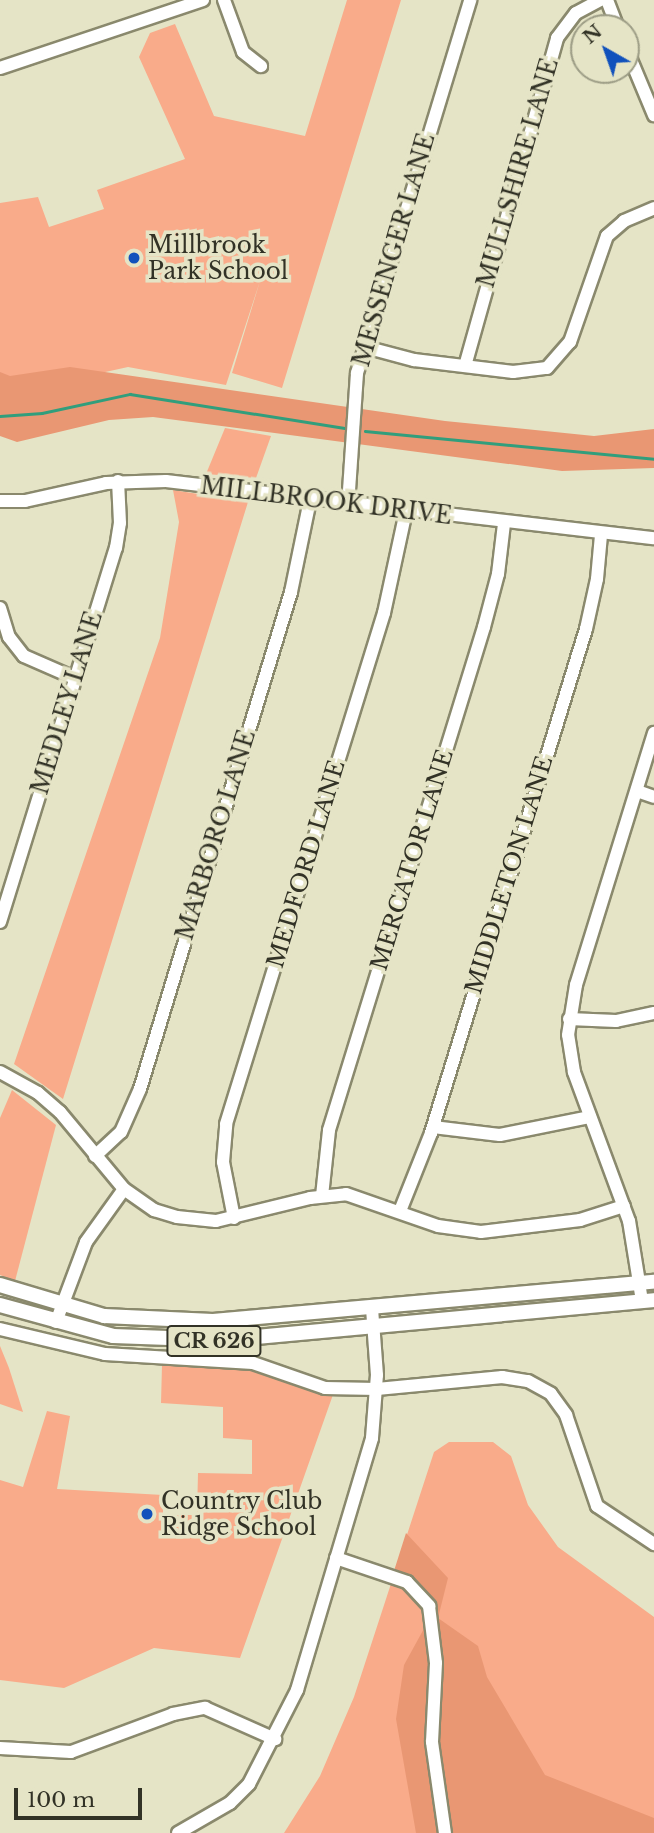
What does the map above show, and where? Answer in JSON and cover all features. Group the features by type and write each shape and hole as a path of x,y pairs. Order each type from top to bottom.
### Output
{"main road":[{"name":"CR 626","path":"0,1285 104,1316 156,1321 372,1309 647,1282"},
{"name":"CR 626","path":"0,1305 113,1336 164,1341 374,1328 648,1301"}],"street":[{"path":"0,68 202,0"},
{"path":"224,0 243,52 261,66"},
{"name":"MESSENGER LANE","path":"348,505 355,388 470,0"},
{"name":"MULLSHIRE LANE","path":"465,366 557,38 576,13 600,0"},
{"path":"640,82 654,115"},
{"path":"365,347 465,366 525,373 556,361 570,342 607,236 624,222 654,208"},
{"name":"MILLBROOK DRIVE","path":"0,501 25,501 118,481 182,483 504,524 654,538"},
{"name":"MEDLEY LANE","path":"0,922 119,535 118,481"},
{"name":"MARBORO LANE","path":"95,1156 121,1132 142,1082 291,593 310,500"},
{"name":"MEDFORD LANE","path":"234,1217 223,1162 226,1124 384,613 406,511"},
{"name":"MERCATOR LANE","path":"322,1196 328,1130 482,634 498,574 504,524"},
{"name":"MIDDLETON LANE","path":"400,1211 433,1127 590,616 601,535"},
{"path":"0,608 9,637 23,656 74,678"},
{"path":"648,1301 647,1282 624,1206 571,1060 569,1019 654,733"},
{"path":"637,791 654,797"},
{"path":"569,1019 616,1021 654,1013"},
{"path":"0,1072 50,1103 124,1189 155,1210 177,1217 234,1217 322,1196 346,1194 445,1228 481,1232 580,1220 624,1206"},
{"path":"433,1127 500,1135 590,1117"},
{"path":"57,1322 86,1242 124,1189"},
{"path":"178,1833 240,1794 275,1739 302,1677 370,1451 377,1389 372,1309"},
{"path":"0,1329 89,1352 240,1360 313,1386 377,1389 502,1377 540,1386 566,1415 597,1506 654,1544"},
{"path":"336,1558 407,1582 429,1606 436,1663 432,1742 445,1833"},
{"path":"0,1748 71,1752 173,1714 205,1708 275,1739"}],"shaded area":[{"name":"Millbrook Park School","path":"347,0 401,0 282,388 232,373 260,281 226,385 128,367 60,382 0,385 0,203 38,197 49,227 104,209 97,190 185,159 139,57 150,33 175,24 214,116 305,136"},
{"path":"70,367 445,421 594,436 654,429 654,468 562,471 153,417 109,420 17,442 0,436 0,372 10,376"},
{"path":"225,428 271,436 256,478 206,474"},
{"path":"173,490 248,502 63,1099 14,1064 160,638 179,522"},
{"path":"12,1090 56,1125 15,1281 0,1275 0,1118"},
{"path":"0,1346 9,1368 23,1412 0,1404"},
{"name":"Country Club Ridge School","path":"246,1362 335,1389 240,1658 154,1648 64,1688 0,1680 0,1480 23,1487 47,1411 70,1416 57,1489 163,1495 163,1515 197,1515 198,1473 252,1474 252,1440 223,1438 223,1407 161,1403 162,1365"},
{"path":"449,1442 493,1442 511,1456 528,1505 558,1547 654,1617 654,1833 284,1833 320,1776 354,1697 434,1452"},
{"path":"406,1533 448,1578 438,1618 478,1646 487,1677 545,1775 654,1818 654,1833 416,1833 396,1719 404,1665 432,1614 393,1574"}],"waterway":[{"path":"0,416 42,413 130,394 344,428"},
{"path":"365,431 654,459"}],"place":[{"name":"Millbrook Park School","path":"134,258"},
{"name":"Country Club Ridge School","path":"147,1514"}]}
